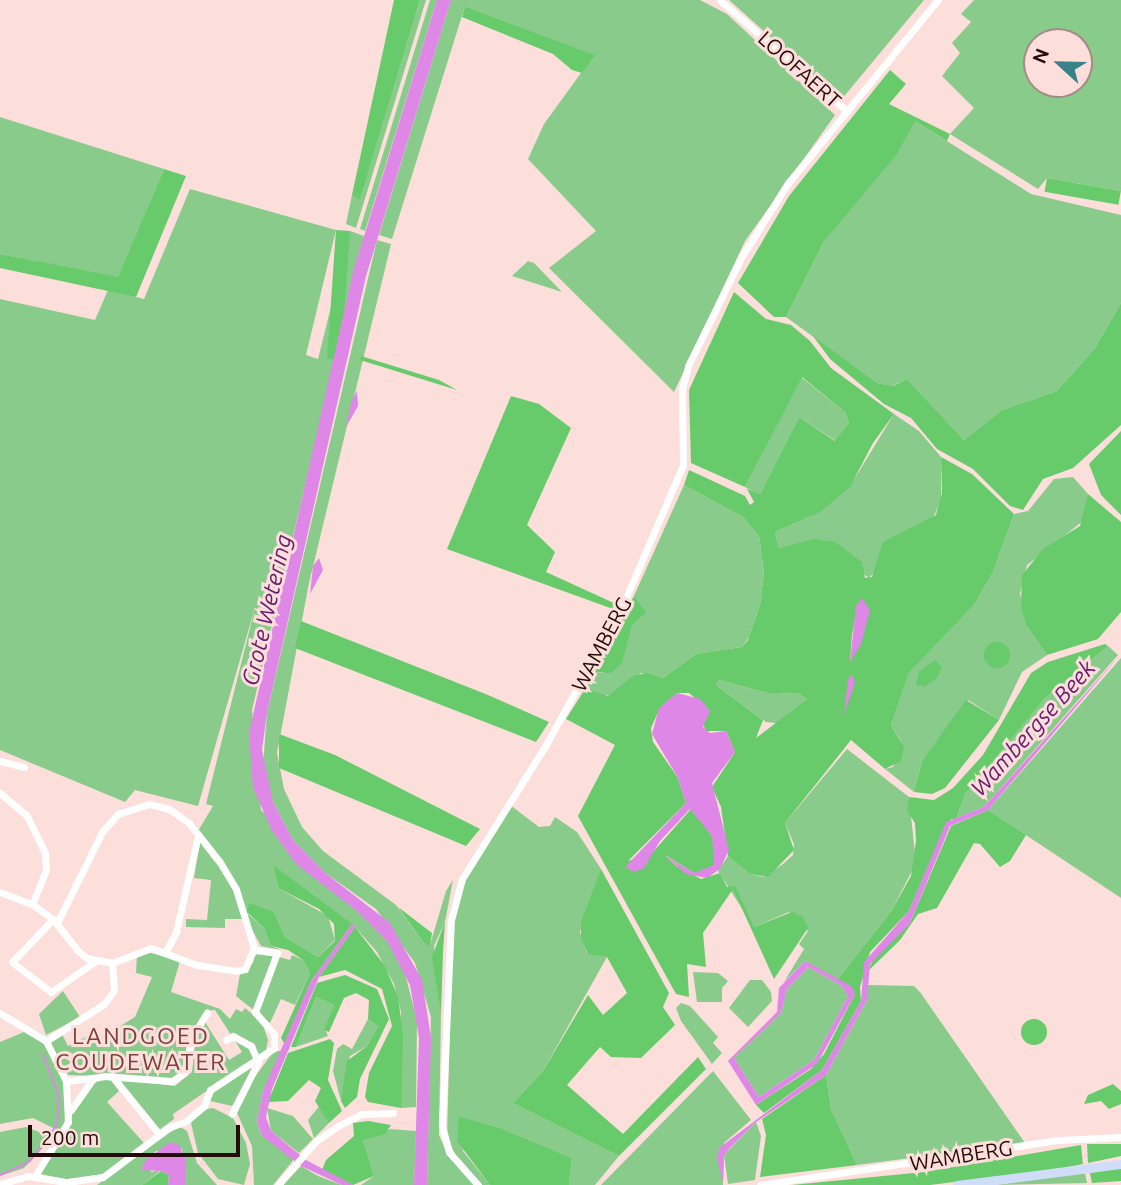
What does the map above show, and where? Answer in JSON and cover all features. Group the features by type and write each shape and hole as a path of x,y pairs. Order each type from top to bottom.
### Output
{"main road":[{"name":"WAMBERG","path":"1100,1165 1121,1158"},
{"name":"WAMBERG","path":"957,1185 1121,1164"}],"street":[{"name":"LOOFAERT","path":"720,0 845,114 938,0"},
{"name":"WAMBERG","path":"478,1185 449,1152 442,1125 455,898 475,855 604,643 676,487 685,451 684,379 719,300 770,209 845,114"},
{"path":"0,761 24,767"},
{"path":"0,793 27,816 45,853 46,870 32,904"},
{"path":"97,960 51,992 12,962 55,921 102,832 118,814 137,805 169,809 198,835 236,889 253,953"},
{"path":"165,953 176,932 198,835"},
{"path":"0,892 32,904 55,921 77,950 97,960 112,963 151,948 225,972 245,969 256,950 276,953 255,1012 276,1040 274,1048 258,1062 209,1090 204,1105 186,1121 159,1134 103,1177 77,1183 35,1176 0,1184"},
{"path":"46,1041 104,1004 114,990 112,963"},
{"path":"66,1081 112,1076 166,1083 179,1078 187,1065 194,1031 207,1012"},
{"path":"0,1013 46,1041 66,1081 71,1110"},
{"path":"226,1040 233,1036 251,1046 258,1062"},
{"path":"232,1114 258,1062"},
{"path":"112,1076 159,1134"},
{"path":"37,1185 35,1176 62,1136 71,1110 93,1079"},
{"path":"278,1185 307,1151 349,1119 394,1112"},
{"name":"WAMBERG","path":"760,1185 1059,1140 1121,1137"}],"green space":[{"path":"394,0 420,0 360,199 352,195"},
{"path":"420,0 426,0 356,228 346,224 352,195 360,198"},
{"path":"430,0 437,0 365,231 360,229"},
{"path":"451,0 700,0 727,14 835,115 745,241 674,392 549,268 596,231 528,159 544,124 594,55 465,6 392,239 379,235"},
{"path":"729,0 924,0 841,100"},
{"path":"974,0 1121,0 1121,191 1047,178 1038,189 950,134 974,108 942,76 960,53 952,43 971,22 961,14"},
{"path":"465,6 595,55 582,73 572,70 553,54 462,17"},
{"path":"890,70 906,84 889,104 950,134 947,141 915,121 897,154 824,241 786,317 774,317 738,283 789,196"},
{"path":"0,117 164,169 118,278 0,254"},
{"path":"915,121 1031,194 1121,215 1121,303 1095,348 1057,391 1002,410 964,440 907,379 892,386 877,383 786,317 824,241"},
{"path":"164,169 186,176 136,297 0,268 0,254 118,277"},
{"path":"1047,178 1121,191 1118,205 1045,192"},
{"path":"190,189 336,230 306,355 318,359 350,231 364,236 252,710 261,810 387,941 404,969 417,1021 416,1107 401,1108 401,1012 394,984 377,952 355,927 312,898 273,865 278,888 328,916 335,940 318,957 285,937 274,912 247,913 264,928 271,946 281,950 261,946 198,831 213,806 206,804 256,604 198,806 135,790 125,802 0,750 0,299 95,320 108,290 144,299"},
{"path":"336,230 350,231 341,360 327,359"},
{"path":"377,240 391,244 309,583 277,753 284,789 302,827 323,851 396,905 424,943 430,945 446,891 453,880 445,922 434,946 441,1013 439,1135 448,1156 476,1185 427,1185 431,1017 415,963 376,909 324,872 293,840 273,802 263,765 267,713"},
{"path":"528,261 534,263 562,292 512,276"},
{"path":"734,292 766,319 791,325 810,341 831,368 894,414 873,443 850,487 820,512 775,532 779,548 814,539 835,542 862,562 865,578 872,577 883,542 936,515 942,493 941,457 972,474 1014,514 993,572 974,605 909,672 891,725 904,747 901,761 885,769 851,740 785,823 794,850 768,877 750,874 728,856 721,807 712,787 735,752 726,731 706,731 702,722 710,711 689,693 677,693 660,708 651,728 653,742 678,778 686,803 628,861 653,852 691,809 712,836 716,862 711,870 694,873 665,855 676,866 701,879 720,873 727,887 735,886 754,927 792,912 803,917 808,928 774,979 733,889 703,933 706,967 687,964 689,997 676,994 578,816 615,745 566,719 585,689 608,696 633,676 646,673 663,678 696,654 742,647 748,640 760,605 764,572 759,536 743,517 684,485 689,470 745,496 750,505 754,502 747,489 760,494 799,417 835,441 849,423 845,412 802,377 745,487 691,463 689,390","holes":["858,602 865,628 850,662 852,635","719,680 772,694 798,693 807,699 756,738 763,720 716,685"]},
{"path":"1121,303 1121,425 1073,468 1043,479 1023,510 1010,506 973,469 937,449 911,418 884,404 830,359 813,336 877,383 893,386 907,379 964,440 1002,410 1057,391 1095,348"},
{"path":"361,356 439,380 457,390 360,360"},
{"path":"801,377 845,412 849,423 836,441 799,417 760,494 756,493 745,487"},
{"path":"511,396 539,404 571,428 527,525 555,552 546,572 616,604 613,609 447,549"},
{"path":"894,414 919,431 941,457 941,501 933,518 916,528 869,578 816,540 779,548 775,532 811,516 855,478"},
{"path":"1121,431 1121,515 1101,495 1089,464"},
{"path":"1073,477 1088,494 1083,521 1027,565 1020,593 1026,625 1047,655 1022,672 999,720 968,700 922,761 914,792 885,769 893,767 901,741 891,725 909,671 974,605 993,572 1014,514 1028,511 1054,479"},
{"path":"684,485 743,517 759,536 764,572 760,605 749,637 742,647 696,654 663,678 641,673 612,695 596,696 585,689 595,672 603,673 622,660 632,626 643,616 634,596"},
{"path":"1088,494 1121,522 1121,612 1098,639 1047,655 1026,625 1021,605 1022,575 1043,549 1080,526"},
{"path":"634,596 646,613 632,626 622,663 611,673 595,672"},
{"path":"301,621 549,722 536,742 295,648"},
{"path":"997,642 1006,646 1010,655 1006,664 997,668 988,664 984,655 988,646"},
{"path":"1105,644 1108,646 1043,700 965,794 956,819 951,819 938,843 909,911 870,952 860,987 861,1001 822,1070 764,1113 756,1105 811,1069 824,1054 855,994 837,980 892,910 911,876 916,841 915,823 907,811 909,797 934,800 953,788 983,755 1031,673 1048,662"},
{"path":"1108,646 1118,655 984,807 956,819 965,794 1014,732 1043,700"},
{"path":"1121,658 1121,898 988,810"},
{"path":"935,660 942,668 937,678 925,686 916,685 919,671"},
{"path":"719,680 772,694 798,693 807,699 777,723 766,722 716,685"},
{"path":"966,700 999,720 945,788 932,794 914,792 922,761"},
{"path":"279,734 335,755 480,829 466,846 279,768"},
{"path":"847,749 909,797 916,863 892,910 837,980 805,961 784,982 804,949 799,944 808,931 789,912 754,927 718,871 728,856 750,874 764,877 793,855 794,844 785,823"},
{"path":"510,805 539,827 550,826 555,817 577,832 601,869 580,932 587,953 607,957 543,1071 513,1103 619,1156 595,1185 569,1185 572,1158 501,1128 459,1116 463,1151 490,1185 482,1185 457,1158 447,1137 453,919 462,885"},
{"path":"988,810 1026,835 1010,861 1000,867 980,844 974,843 937,908 918,914 900,940 867,972 874,958 910,923 951,826"},
{"path":"200,842 228,880 243,919 225,919 225,928 186,927 186,919 207,920 211,880 194,878"},
{"path":"273,865 352,924 310,983 286,1046 281,1038 310,973 303,960 288,950 271,946 264,928 247,912 249,903 274,912 285,937 318,957 335,941 334,924 319,909 278,888"},
{"path":"601,869 669,993 663,1007 675,1025 641,1058 611,1057 600,1047 567,1085 623,1134 698,1057 706,1069 619,1156 513,1103 543,1071 588,995 603,1015 627,993 607,957 588,954 581,938 581,922"},
{"path":"398,907 432,933 430,946 424,943"},
{"path":"445,922 443,952 441,1013 432,957"},
{"path":"355,927 385,966 398,997 403,1034 401,1108 368,1102 365,1097 369,1073 392,1026 382,989 345,970 319,977"},
{"path":"256,951 290,960 292,955 303,960 310,973 295,1005 281,999 270,1023 236,996 240,974 253,963"},
{"path":"147,952 180,961 171,992 220,1009 230,1019 236,1009 242,1012 245,1008 262,1022 268,1040 266,1050 173,1114 174,1119 159,1130 115,1079 175,1086 192,1072 196,1037 205,1022 229,1060 242,1052 215,1010 205,1011 182,1071 172,1079 68,1075 50,1043 61,1032 68,1046 92,1034 96,1041 135,1017 152,977 136,973 137,954"},
{"path":"808,967 842,986 848,996 814,1060 759,1097 734,1058 781,1013 787,989"},
{"path":"693,972 718,973 728,981 722,988 722,1002 697,1002"},
{"path":"345,975 377,989 389,1019 360,1079 357,1097 345,1108 341,1101 347,1061 367,1046 379,1026 368,1019 369,1000 356,993 344,998 329,1032 324,1030 334,1005 316,997 296,1047 291,1047 317,983"},
{"path":"750,980 762,980 771,992 772,1001 748,1027 729,1008"},
{"path":"867,985 914,986 920,992 1025,1143 857,1165 831,1109 826,1075 867,1000"},
{"path":"63,991 80,1017 46,1035 39,1014"},
{"path":"316,997 334,1005 325,1029 328,1036 296,1047"},
{"path":"681,1003 690,1006 718,1037 713,1043 722,1053 712,1064 681,1021 676,1008"},
{"path":"368,1019 380,1026 367,1046 350,1056 341,1101 333,1071 337,1049 343,1044 352,1049"},
{"path":"1034,1019 1043,1023 1047,1032 1043,1041 1034,1045 1025,1041 1021,1032 1025,1023"},
{"path":"24,1032 44,1044 61,1074 67,1100 64,1127 59,1131 33,1118 0,1124 0,1042"},
{"path":"330,1039 334,1043 328,1080 342,1111 329,1123 315,1101 321,1088 309,1080 288,1101 268,1102 288,1053"},
{"path":"274,1051 283,1051 263,1091 257,1122 262,1136 295,1158 273,1185 254,1185 252,1146 237,1113 248,1086"},
{"path":"253,1067 232,1106 210,1101 211,1092"},
{"path":"713,1071 751,1120 724,1143 723,1185 601,1185"},
{"path":"826,1075 831,1109 857,1165 760,1177 766,1135 762,1119"},
{"path":"109,1078 119,1091 107,1102 144,1143 103,1174 71,1180 40,1174 68,1132 73,1111 94,1083"},
{"path":"1113,1084 1121,1091 1121,1104 1109,1109 1101,1101 1084,1104 1088,1095"},
{"path":"320,1105 329,1123 314,1138 308,1120"},
{"path":"213,1108 233,1118 246,1143 250,1164 244,1185 218,1179 198,1153 191,1123 201,1110"},
{"path":"267,1108 293,1116 313,1139 299,1153 271,1131"},
{"path":"459,1116 501,1128 572,1158 569,1185 490,1185 457,1141"},
{"path":"368,1121 391,1125 385,1134 363,1140 374,1176 353,1185 322,1170 326,1160 354,1136 353,1123"},
{"path":"756,1122 761,1136 755,1180 728,1184 724,1155"},
{"path":"179,1126 187,1131 197,1163 217,1185 185,1185 182,1149 156,1151 149,1157 151,1172 161,1170 142,1185 97,1185"},
{"path":"26,1127 53,1137 24,1168 0,1176 0,1132"},
{"path":"390,1129 416,1131 414,1185 361,1185 374,1176 363,1140"},
{"path":"1087,1144 1121,1144 1121,1156 1088,1163"},
{"path":"1081,1145 1083,1164 1058,1169 930,1185 792,1185 924,1172"},
{"path":"301,1166 318,1176 342,1185 283,1185"},
{"path":"1121,1168 1121,1181 1092,1183 1090,1173"},
{"path":"161,1171 169,1175 168,1185 142,1185"},
{"path":"1085,1173 1087,1183 994,1185"}],"shaded area":[{"path":"437,0 451,0 366,276 267,713 262,750 273,802 293,840 324,872 390,923 422,980 431,1038 427,1185 414,1185 419,1038 410,985 387,941 357,911 296,864 271,829 253,787 249,733 353,272"},
{"path":"357,391 358,406 346,427 351,402"},
{"path":"319,558 323,570 310,594 313,566"},
{"path":"862,598 870,610 861,644 850,662 856,606"},
{"path":"1121,654 988,810 950,826 910,923 870,964 867,1000 826,1075 756,1122 731,1147 724,1155 723,1182 717,1159 719,1148 822,1070 861,1001 864,962 909,911 946,822 984,807"},
{"path":"852,675 855,682 844,715 848,679"},
{"path":"677,693 700,699 710,711 703,727 710,733 726,731 735,752 712,783 729,850 720,869 707,878 686,874 664,855 694,873 714,865 712,836 690,809 660,841 644,868 634,872 625,867 686,803 678,778 652,734 659,708"},
{"path":"352,924 355,927 319,977 272,1089 266,1117 271,1131 306,1160 353,1185 342,1185 301,1166 262,1136 257,1122 263,1091 310,983"},
{"path":"805,961 851,986 855,994 817,1064 756,1105 728,1061 777,1012 779,988","holes":["808,967 842,986 848,996 814,1060 759,1097 734,1058 781,1013 787,989"]},
{"path":"170,1142 179,1145 186,1161 185,1185 168,1185 169,1175 161,1171 141,1170 145,1161"}],"waterway":[{"path":"0,1175 30,1161 57,1125 59,1095 43,1055"}],"district":[{"name":"LANDGOED COUDEWATER","path":"141,1049"}],"water label":[{"name":"Grote Wetering","path":"267,610"},
{"name":"Wambergse Beek","path":"1033,728"}]}
